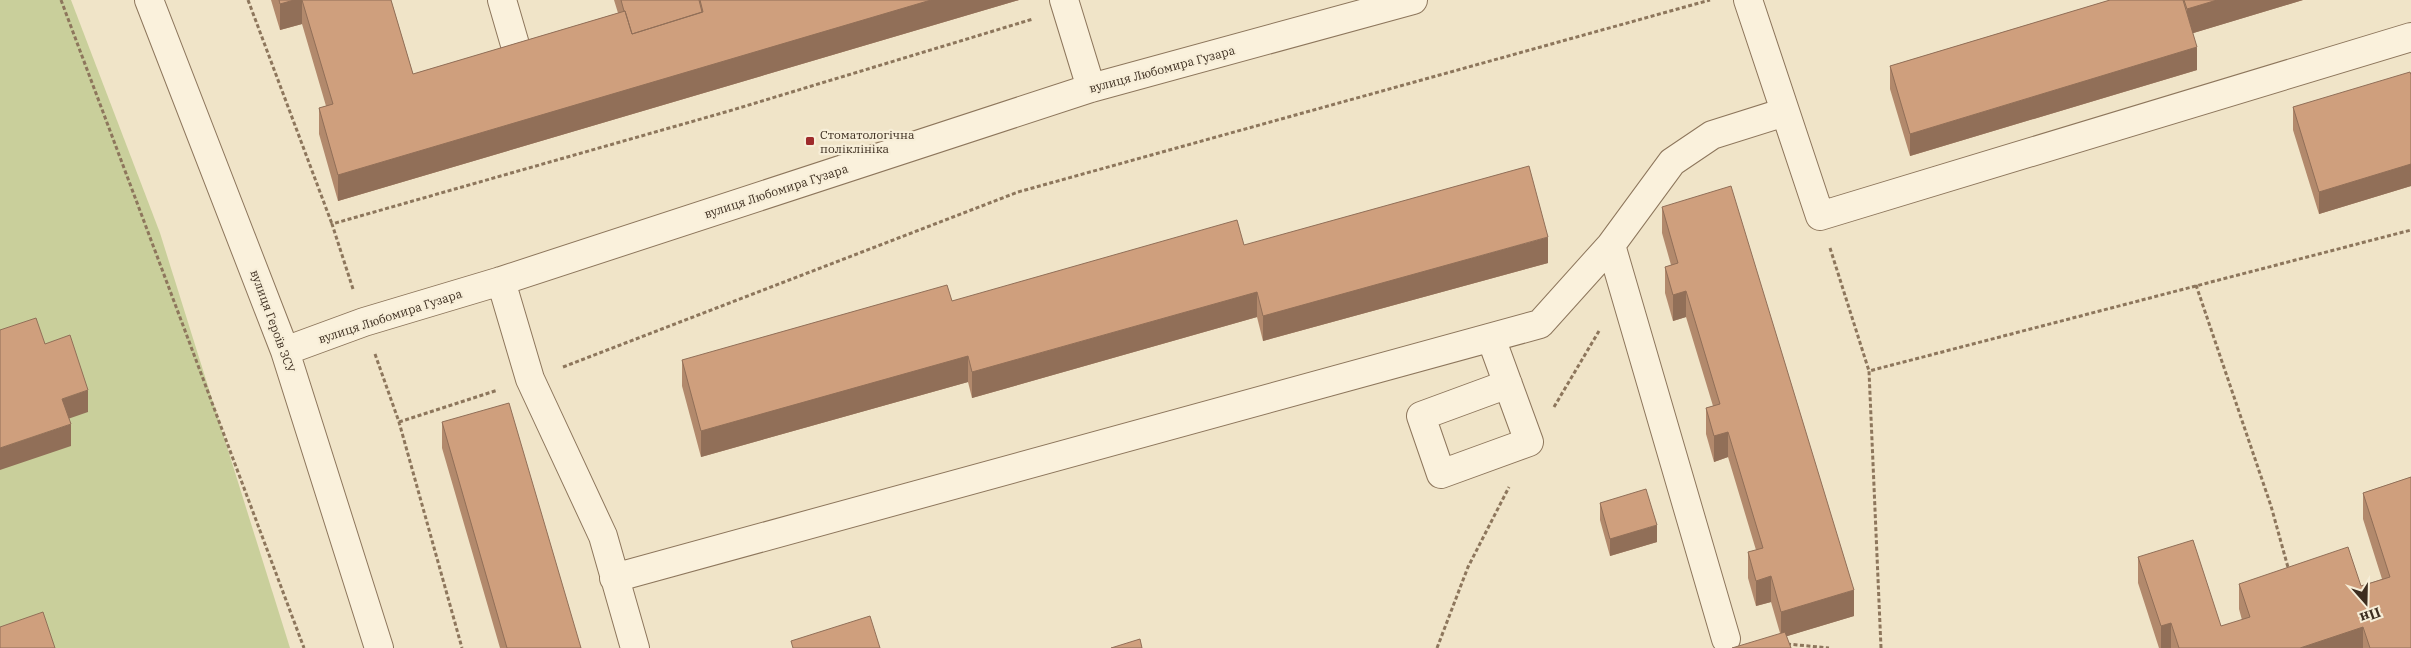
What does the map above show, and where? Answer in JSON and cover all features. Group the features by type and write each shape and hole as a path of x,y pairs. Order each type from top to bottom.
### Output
{"street":[{"name":"вулиця Героїв ЗСУ","path":"150,0 286,351 379,648"},
{"path":"502,0 518,55"},
{"path":"1064,0 1090,88"},
{"name":"вулиця Любомира Гузара","path":"286,351 364,322 501,281 1090,88 1413,0"},
{"path":"1748,0 1820,216 2411,37"},
{"path":"614,578 1540,324 1611,245 1672,162 1712,135 1785,112"},
{"path":"1611,245 1726,639"},
{"path":"501,281 530,379 603,536 635,648"},
{"path":"1491,338 1508,384"}],"path":[{"path":"61,0 304,648"},
{"path":"248,0 332,224"},
{"path":"398,422 530,379 1018,192 1710,0"},
{"path":"1820,216 1868,371 1881,648"},
{"path":"1868,371 2411,230"},
{"path":"2196,286 2272,506 2290,572"},
{"path":"1551,413 1624,287"},
{"path":"1437,648 1468,568 1510,484"},
{"path":"1782,644 1829,648"}],"green space":[{"path":"0,0 71,0 160,233 290,648 0,648"}],"building":[{"path":"279,0 294,0 280,4"},
{"path":"302,0 391,0 413,74 625,11 632,34 703,12 700,0 931,0 338,175 319,108 333,104"},
{"path":"621,0 699,0 702,12 632,34"},
{"path":"2110,0 2183,0 2197,47 1910,134 1890,66"},
{"path":"2184,0 2217,0 2187,9"},
{"path":"2410,72 2411,164 2319,192 2293,107"},
{"path":"1529,166 1548,237 1263,316 1257,292 972,372 968,356 701,431 682,360 947,285 952,301 1237,220 1244,245"},
{"path":"1731,186 1854,590 1781,612 1771,576 1756,581 1748,552 1763,548 1728,432 1714,436 1706,408 1720,404 1686,291 1673,295 1665,267 1678,263 1662,207"},
{"path":"36,318 45,344 70,335 88,390 62,399 71,424 0,448 0,330"},
{"path":"509,403 581,648 507,648 442,422"},
{"path":"2411,477 2411,648 2370,648 2363,627 2300,648 2179,648 2171,623 2161,626 2138,557 2193,540 2221,626 2250,617 2239,584 2348,547 2361,586 2390,577 2363,493"},
{"path":"1646,489 1657,525 1610,539 1600,503"},
{"path":"43,612 55,648 0,648 0,627"},
{"path":"870,616 880,648 793,648 791,641"},
{"path":"1785,632 1791,648 1732,648"},
{"path":"1140,639 1142,648 1111,648"}],"place":[{"name":"Стоматологічна поліклініка","path":"810,141"}]}
